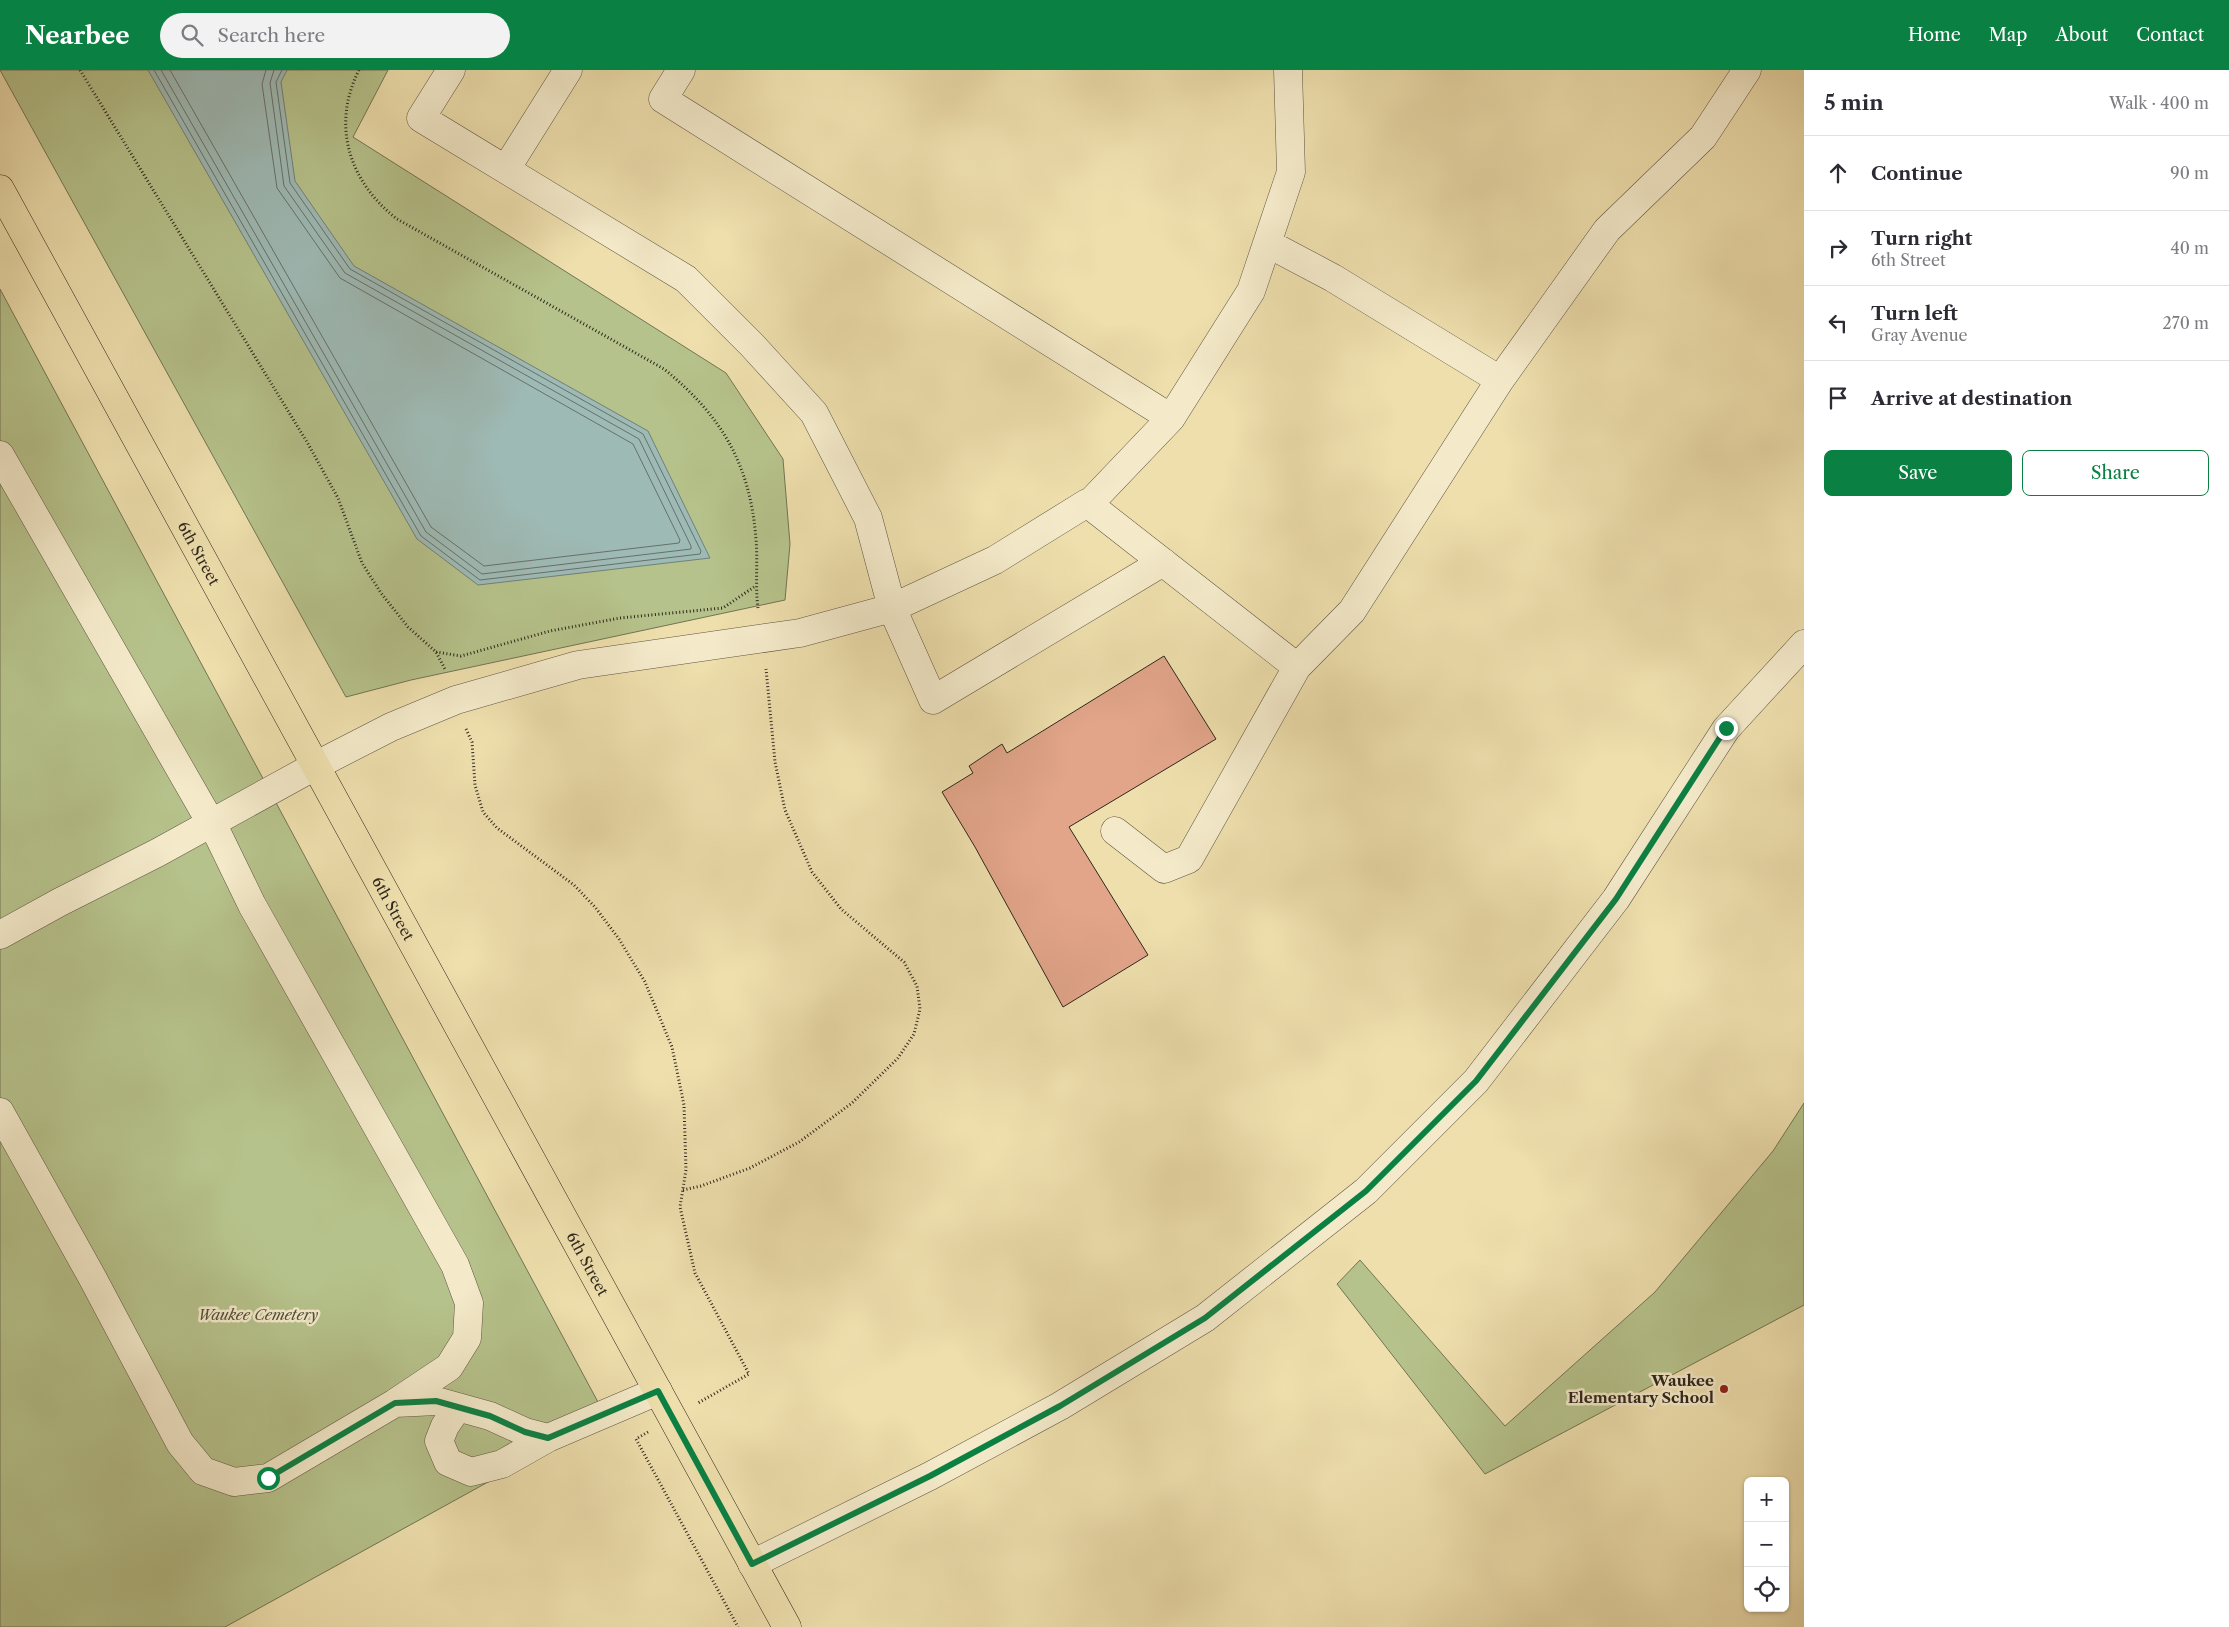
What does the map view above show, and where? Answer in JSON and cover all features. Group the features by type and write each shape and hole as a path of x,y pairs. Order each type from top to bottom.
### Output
{"main road":[{"name":"6th Street","path":"1,192 787,1627"}],"street":[{"path":"451,70 422,118 686,279 752,344 814,413 868,518 892,608 933,700 1164,562"},
{"path":"506,169 568,70"},
{"path":"681,70 663,99 1171,418"},
{"path":"0,935 391,727 456,700 578,665 800,633 892,608 995,560 1088,504 1171,418 1251,291 1290,172 1288,70"},
{"path":"1114,831 1164,869 1189,859 1298,667 1352,610 1500,380 1607,230 1703,137 1747,70"},
{"path":"1267,243 1333,278 1500,380"},
{"path":"0,455 211,823 252,905 455,1265 469,1303 467,1338 450,1367 395,1403 268,1478 234,1482 203,1471 180,1443 92,1277 0,1112"},
{"path":"1088,504 1298,667"},
{"path":"752,1564 930,1476 1060,1406 1205,1318 1366,1191 1476,1081 1616,899 1726,728 1804,644"},
{"path":"458,1407 445,1426 439,1441 448,1462 471,1472 502,1464 548,1438 658,1391"},
{"path":"395,1403 436,1401 490,1416 525,1432 548,1438"}],"path":[{"path":"80,70 307,442 338,498 362,563 380,593 408,627 436,652 449,678 472,742 475,786 483,812 497,828 574,885 595,907 619,939 645,982 672,1047 684,1105 686,1170 680,1207 695,1273 749,1374 701,1401"},
{"path":"436,652 461,656 568,627 620,618 723,608 755,587"},
{"path":"636,1439 738,1627"}],"green space":[{"path":"0,70 388,70 353,137 726,373 783,459 790,544 785,600 411,680 346,697"},
{"name":"Waukee Cemetery","path":"0,289 606,1417 225,1627 0,1627"},
{"path":"1804,1103 1804,1305 1485,1474 1337,1284 1360,1260 1505,1426 1655,1292 1773,1151"}],"water":[{"path":"148,70 287,70 281,82 295,181 354,266 648,431 710,558 478,585 417,539"}],"building":[{"path":"1164,656 1216,739 1069,827 1148,955 1063,1007 975,847 942,792 973,773 969,766 1002,744 1007,753"}],"place":[{"name":"Waukee Elementary School","path":"1724,1389"}],"route":[{"path":"268,1478 395,1403 436,1401 490,1416 525,1432 548,1438 658,1391 752,1564 930,1476 1060,1406 1205,1318 1366,1191 1476,1081 1616,899 1726,728"}]}
